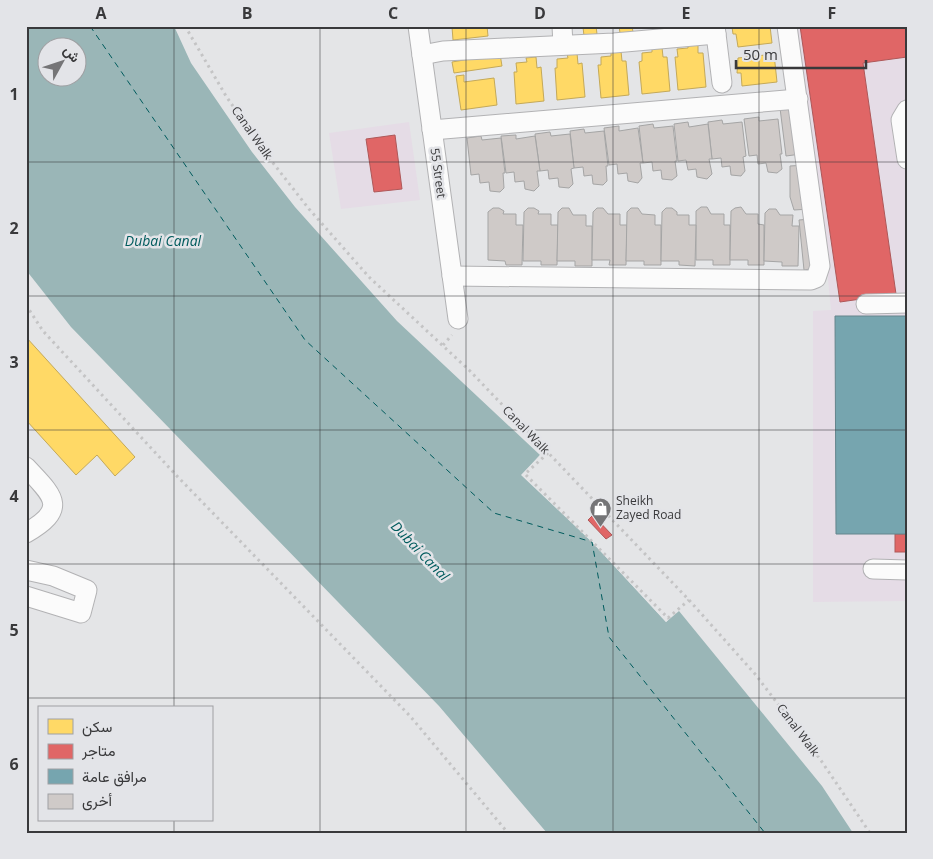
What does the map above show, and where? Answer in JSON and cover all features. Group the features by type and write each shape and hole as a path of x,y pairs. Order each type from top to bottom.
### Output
{"street":[{"name":"55 Street","path":"418,26 458,319"},
{"path":"452,276 811,280 816,278 820,266 787,26"},
{"path":"422,55 563,36 614,43 716,30 722,83"},
{"path":"432,130 798,99"},
{"path":"907,110 901,120 907,159"},
{"path":"866,304 907,302"},
{"path":"26,467 52,495 54,502 51,512 26,533"},
{"path":"873,569 907,570"},
{"path":"27,570 52,576 87,590 81,613 28,598"}],"path":[{"name":"Canal Walk","path":"185,26 232,105 266,154 309,209 369,277 470,371 689,600 755,674 820,759 870,833"},
{"path":"26,305 43,331 175,474 410,716 508,833"},
{"path":"548,453 525,474 668,618 689,600"}],"shaded area":[{"path":"793,26 907,26 907,601 813,602 813,311 831,310 825,248"},
{"path":"409,122 420,200 341,209 329,133"}],"water":[{"name":"Dubai Canal","path":"26,26 174,26 191,63 252,152 295,207 397,321 540,455 522,475 592,542 666,622 679,611 822,786 853,833 547,833 439,706 71,327 26,270"}],"pier":[{"path":"540,455 542,457 525,475 594,540 666,618 677,609 680,609 666,622 592,542 521,475"}],"building: سكن":[{"path":"449,26 487,26 488,36 453,40 452,27"},
{"path":"570,26 596,26 597,34 584,36 583,27 570,29"},
{"path":"619,26 632,26 633,32 620,33"},
{"path":"770,26 772,43 738,47 736,34 733,34 732,27"},
{"path":"688,43 698,43 698,53 703,53 706,87 678,90 675,57 678,57 677,49 688,48"},
{"path":"662,47 663,57 667,57 670,91 642,94 639,62 642,61 642,53 652,52 652,48"},
{"path":"621,51 622,61 626,61 629,95 601,98 598,65 601,65 601,57 611,56 611,52"},
{"path":"577,53 578,64 582,63 585,97 557,100 555,68 557,68 557,59 568,58 567,54"},
{"path":"500,54 502,66 454,73 452,62"},
{"path":"774,54 777,82 742,86 741,73 737,73 738,58"},
{"path":"536,57 537,68 541,67 544,101 516,104 514,72 517,72 516,63 527,62 526,58"},
{"path":"464,75 464,82 494,78 497,105 461,110 456,76"},
{"path":"26,337 135,457 115,476 97,455 76,475 26,420"}],"building: متاجر":[{"path":"800,26 907,26 907,57 863,63 896,294 840,302"},
{"path":"395,135 402,189 374,192 366,139"},
{"name":"Sheikh Zayed Road","path":"593,515 612,535 606,539 588,520"},
{"path":"895,534 907,534 907,552 895,552"}],"building: مرافق عامة":[{"path":"835,316 907,316 907,534 836,534"}],"building: أخرى":[{"path":"795,106 801,154 786,156 780,108"},
{"path":"759,117 759,121 778,119 782,169 777,173 768,172 766,163 758,164 757,155 749,156 744,119"},
{"path":"722,120 723,124 742,122 746,156 743,157 745,171 741,176 731,175 730,166 722,167 721,158 712,159 708,122"},
{"path":"688,122 689,127 708,124 712,159 709,159 712,174 707,179 697,177 696,169 688,170 686,160 678,161 674,124"},
{"path":"653,124 654,128 673,126 677,176 672,180 662,179 661,170 653,171 652,162 643,163 639,126"},
{"path":"619,126 619,131 638,128 643,163 640,163 642,178 638,183 628,181 627,173 618,174 617,164 609,165 604,128"},
{"path":"584,129 585,133 604,131 608,166 606,166 607,181 603,185 593,184 592,175 584,176 583,167 574,168 570,131"},
{"path":"550,132 551,136 570,134 574,168 571,169 573,184 569,188 559,187 558,178 549,179 548,170 540,171 535,134"},
{"path":"516,135 516,139 535,136 540,171 537,171 539,186 534,191 525,189 524,181 515,182 514,172 506,173 501,136"},
{"path":"481,136 482,140 501,138 505,173 503,173 504,188 500,192 490,191 489,182 480,183 479,174 471,175 467,138"},
{"path":"806,165 810,209 794,210 790,197 790,166"},
{"path":"701,207 707,207 711,214 724,214 724,225 730,225 730,265 713,265 713,260 696,260 696,211"},
{"path":"741,207 746,214 758,214 758,224 764,225 764,265 748,265 748,260 730,260 731,211"},
{"path":"493,208 499,208 504,211 503,214 516,214 516,225 523,225 522,265 506,265 505,261 488,260 488,212"},
{"path":"528,208 534,208 539,211 538,214 551,214 551,225 558,225 557,265 541,265 541,261 523,261 524,212"},
{"path":"562,208 569,208 573,215 586,215 586,226 592,226 592,266 575,266 575,261 557,261 558,212"},
{"path":"597,208 603,208 608,214 620,214 620,225 627,225 626,265 609,265 610,260 592,260 593,212"},
{"path":"631,208 638,208 642,214 655,215 655,225 661,225 661,265 644,265 644,261 626,261 627,212"},
{"path":"666,208 672,208 677,212 677,215 689,215 689,225 696,225 695,266 679,265 679,261 661,261 662,212"},
{"path":"769,209 776,209 780,215 793,215 792,226 799,226 798,266 782,266 782,262 764,261 765,213"},
{"path":"811,219 816,268 804,270 799,220"}],"ferry route":[{"path":"90,26 305,340 494,513 592,542 609,637 765,833"}],"place":[{"name":"Sheikh Zayed Road","path":"600,527"}]}
